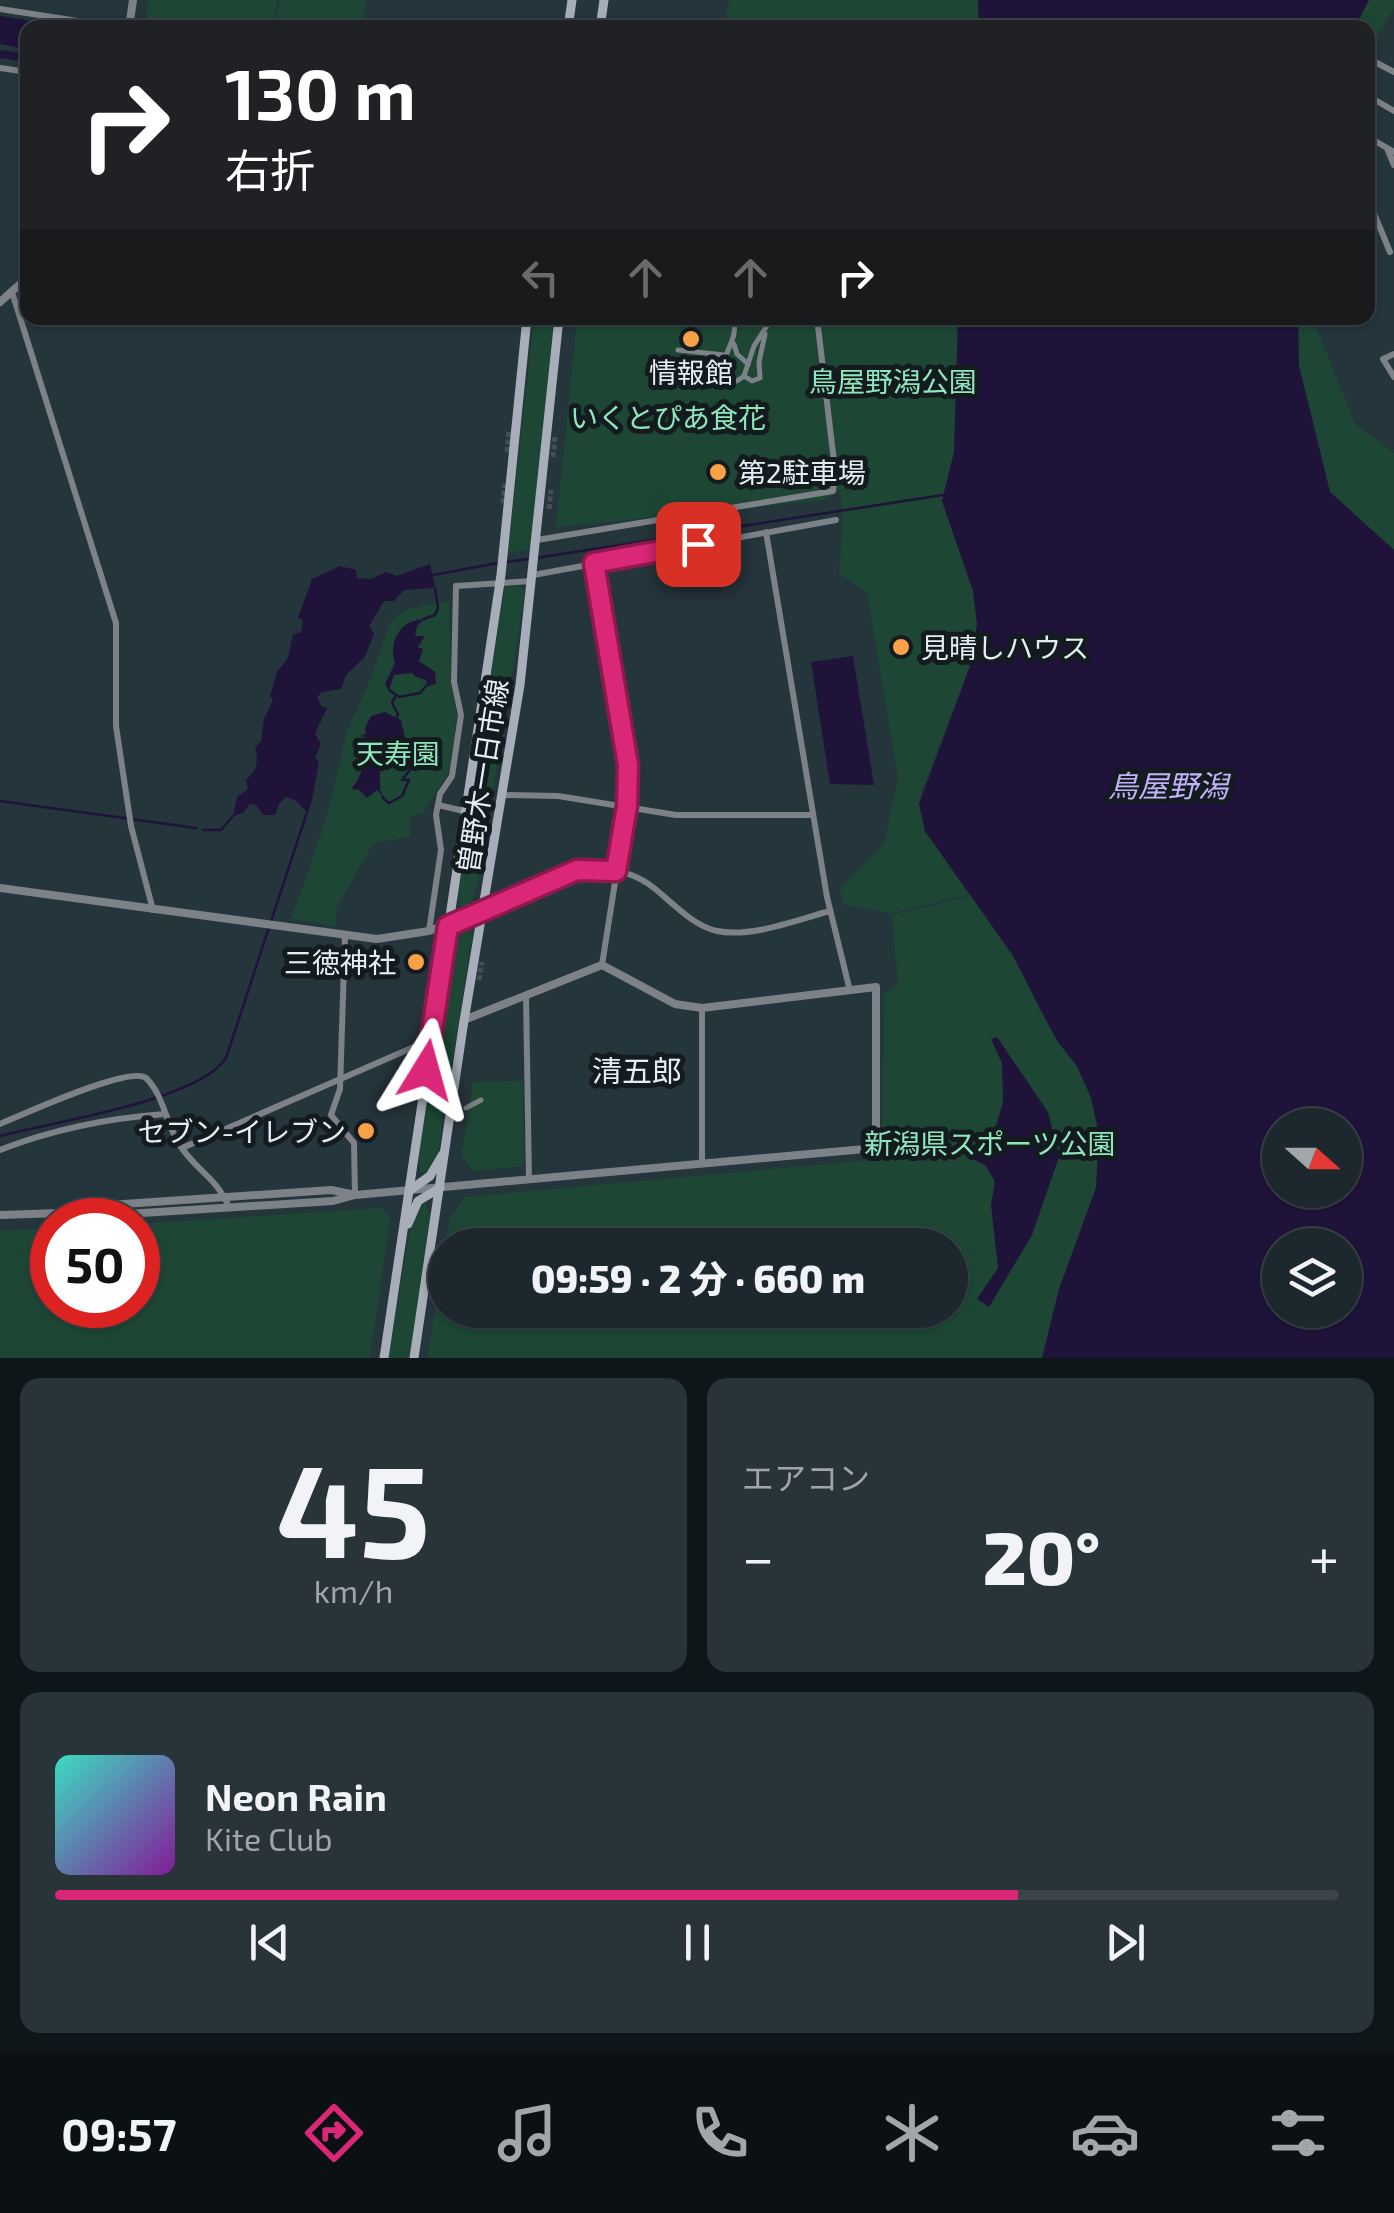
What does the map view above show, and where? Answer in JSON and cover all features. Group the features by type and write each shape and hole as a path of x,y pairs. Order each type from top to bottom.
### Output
{"main road":[{"name":"曽野木一日市線","path":"384,1358 504,552 526,325"},
{"name":"曽野木一日市線","path":"414,1358 533,575 558,325"},
{"path":"409,1191 430,1176 446,1149"},
{"path":"402,1236 418,1201 440,1188"}],"street":[{"path":"0,9 73,20"},
{"path":"1375,62 1394,72"},
{"path":"1390,150 1394,165"},
{"path":"1375,215 1390,252"},
{"path":"0,302 20,284"},
{"path":"12,292 20,317"},
{"path":"22,325 116,623 116,726 131,826 153,910"},
{"path":"725,376 724,354 732,343 735,325"},
{"path":"725,376 734,381 744,376 754,346 768,325"},
{"path":"537,544 833,491 835,470 818,325"},
{"path":"744,376 752,381 760,378 765,332"},
{"path":"732,343 736,354 748,364"},
{"path":"678,350 724,354"},
{"path":"1394,354 1383,358 1394,377"},
{"path":"692,384 725,376"},
{"path":"429,932 442,850 436,815 440,794 452,776 461,715 454,682 456,586 836,520"},
{"path":"766,532 812,815 850,991"},
{"path":"594,563 628,765 627,806 602,965"},
{"path":"502,795 558,796 676,815 812,815"},
{"path":"438,805 464,811"},
{"path":"0,888 389,939 448,926 577,870 616,871 646,882 701,926 720,932 749,930 830,912"},
{"path":"346,935 340,1090 331,1115 354,1143 355,1194"},
{"path":"464,1020 602,965"},
{"path":"160,1202 332,1190 355,1194 409,1191 876,1148 876,987 702,1008 675,1004 602,965"},
{"path":"526,996 529,1180"},
{"path":"702,1008 702,1164"},
{"path":"182,1148 430,1040"},
{"path":"0,1124 130,1074 146,1078 182,1148 218,1183 229,1207"},
{"path":"466,1108 481,1100"},
{"path":"0,1150 52,1134 164,1112"},
{"path":"160,1212 333,1201 355,1194"},
{"path":"0,1215 30,1214"}],"green space":[{"path":"149,0 277,0 274,20 146,19"},
{"path":"280,0 366,0 363,20 276,20"},
{"path":"729,0 978,0 979,20 725,20"},
{"path":"1369,0 1394,0 1394,8 1375,39 1375,20 1359,20"},
{"path":"533,325 553,325 530,550 508,553"},
{"path":"576,325 958,325 954,452 942,501 973,591 977,624 970,666 921,792 925,831 969,895 891,913 844,905 839,890 884,843 898,779 867,593 839,573 843,516 840,491 823,500 556,527"},
{"path":"1298,325 1315,325 1355,424 1394,453 1394,550 1330,492 1299,366"},
{"path":"520,584 525,593 478,883 463,912 457,894 505,585"},
{"name":"天寿園","path":"449,601 451,686 457,715 450,770 423,813 409,817 411,837 373,843 336,909 336,927 290,918 327,814 348,728 390,623 405,610"},
{"name":"新潟県スポーツ公園","path":"971,896 1021,969 1041,1013 1077,1066 1091,1098 1099,1134 1096,1188 1059,1289 1042,1358 427,1358 432,1328 968,1328 968,1228 449,1228 450,1218 465,1197 882,1159 884,995 898,985 892,915"},
{"path":"469,929 472,937 437,1158 426,1176 420,1171 419,1157 434,1043 453,958 462,932"},
{"path":"523,1081 524,1166 473,1171 462,1155 473,1082"},
{"path":"424,1200 431,1219 411,1358 388,1358 412,1219"},
{"path":"382,1208 390,1219 370,1358 0,1358 0,1231 30,1229 30,1328 160,1328 160,1223"}],"water":[{"path":"978,0 1369,0 1359,20 979,20"},
{"path":"0,16 26,20 20,20 20,48 0,44"},
{"name":"鳥屋野潟","path":"958,325 1298,325 1299,366 1330,492 1394,550 1394,1358 1042,1358 1059,1289 1096,1188 1099,1134 1091,1098 1077,1066 1057,1041 1012,954 925,831 919,804 970,666 977,624 973,591 942,501 954,452"},
{"path":"430,564 435,588 404,590 394,601 384,601 369,626 374,634 365,657 346,675 341,689 322,692 317,697 321,706 327,708 315,734 321,744 315,758 319,761 312,801 306,811 286,797 275,815 263,815 256,805 250,804 243,813 233,816 237,797 248,789 246,780 256,765 255,748 261,741 264,719 273,700 270,696 277,672 288,658 293,634 301,632 303,620 298,618 312,579 340,566 356,570 357,578 371,579 386,572 397,576"},
{"path":"424,619 415,636 425,636 418,647 423,649 419,661 435,672 436,684 428,686 426,680 412,673 394,675 389,690 385,684 395,663 395,639 403,627"},
{"path":"853,656 874,785 830,784 811,662"},
{"path":"385,712 401,720 405,738 400,753 390,755 380,764 380,790 384,797 377,790 367,798 359,790 351,789 371,744 369,738 360,736 366,734 371,716"},
{"path":"997,1037 1048,1112 1059,1157 1032,1235 989,1307 977,1299 998,1268 991,1205 995,1182 986,1166 968,1156 967,1151 996,1126 1003,1102 1002,1063 991,1039"}],"waterway":[{"path":"0,54 20,57"},
{"path":"536,558 943,495"},
{"path":"506,562 528,559"},
{"path":"433,575 498,563"},
{"path":"424,619 435,615 438,608 435,588"},
{"path":"389,690 399,697 420,693 427,685"},
{"path":"395,697 392,703 397,717"},
{"path":"382,797 389,803 402,796 409,780 402,780 418,765 405,738"},
{"path":"0,801 196,828"},
{"path":"0,1136 156,1098 210,1073 226,1058 309,806"},
{"path":"203,830 221,830 233,816"}],"tunnel":[{"path":"507,452 509,430"},
{"path":"553,457 555,435"},
{"path":"503,503 505,484"},
{"path":"549,509 551,490"},
{"path":"434,972 437,954"},
{"path":"479,980 482,962"}],"place":[{"name":"情報館","path":"691,339"},
{"name":"第2駐車場","path":"718,472"},
{"name":"見晴しハウス","path":"901,647"},
{"name":"三徳神社","path":"416,962"},
{"name":"セブン-イレブン","path":"366,1131"}],"district":[{"name":"清五郎","path":"637,1070"}],"route":[{"path":"426,1070 448,926 577,870 616,871 627,806 628,765 594,563 698,544"}],"park label":[{"name":"鳥屋野潟公園","path":"893,381"},
{"name":"いくとぴあ食花","path":"668,417"}]}
